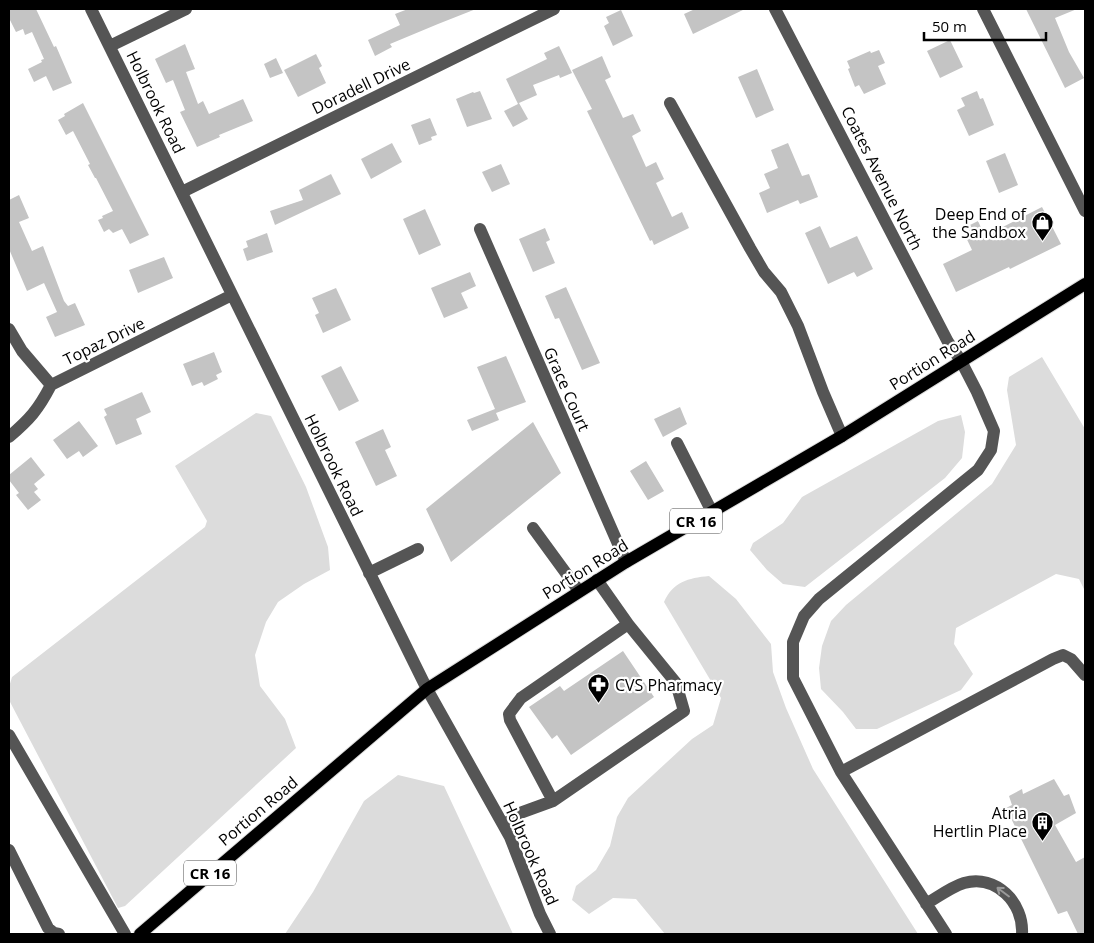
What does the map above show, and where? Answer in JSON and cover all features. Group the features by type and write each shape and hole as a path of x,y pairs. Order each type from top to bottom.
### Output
{"main road":[{"name":"Portion Road","path":"140,934 427,689 626,562 842,436 1085,284"}],"street":[{"name":"Holbrook Road","path":"92,9 427,689 504,825 550,934"},
{"path":"110,46 186,9"},
{"name":"Doradell Drive","path":"182,192 554,9"},
{"name":"Coates Avenue North","path":"775,9 948,342 961,361"},
{"path":"983,9 1085,211"},
{"path":"670,103 764,272 781,292 798,326 842,436"},
{"name":"Grace Court","path":"480,229 626,562"},
{"name":"Topaz Drive","path":"9,438 30,419 52,385 232,296"},
{"path":"9,329 22,351 52,385"},
{"path":"946,934 841,772 793,678 793,642 804,616 819,599 978,470 991,450 994,431 984,406 961,361"},
{"path":"677,443 712,512"},
{"path":"533,528 579,591"},
{"path":"369,573 418,549"},
{"path":"504,825 520,813 553,801 684,711 676,683 628,624 597,580"},
{"path":"553,801 510,720 509,714 521,698 628,624"},
{"path":"841,772 1063,655 1071,659 1085,675"},
{"path":"9,735 125,934"},
{"path":"9,850 48,928 55,934"},
{"path":"926,904 965,883 985,882 1000,888 1012,899 1019,914 1022,934"}],"shaded area":[{"path":"1042,357 1085,429 1085,591 1079,579 1056,574 956,628 954,644 973,674 961,690 877,729 856,729 821,689 819,668 822,646 831,621 846,605 992,484 1016,445 1007,390 1009,377"},
{"path":"256,413 271,416 306,487 328,547 330,570 304,584 278,602 266,622 255,655 260,686 285,719 296,748 125,906 118,908 9,700 9,687 12,677 205,527 207,521 175,466"},
{"path":"961,415 965,432 962,458 945,478 805,587 783,584 767,570 750,550 753,543 783,523 802,497 938,421"},
{"path":"709,576 736,599 771,644 773,672 786,708 813,769 918,934 665,934 636,899 613,898 589,914 572,900 576,886 596,870 610,846 617,817 628,798 692,739 713,725 721,698 664,602 672,590 682,582"},
{"path":"398,775 444,786 513,934 285,934 313,892 364,801"}],"building":[{"path":"9,9 36,9 54,47 56,46 72,83 53,91 46,76 34,82 28,69 44,59 32,32 25,35 23,29 16,32 9,18"},
{"path":"408,9 476,9 390,44 392,47 375,56 368,40 400,25 395,14"},
{"path":"695,9 745,9 693,34 684,14"},
{"path":"1026,9 1077,9 1055,18 1069,52 1084,78 1065,88"},
{"path":"621,10 633,36 613,46 604,26 609,23 606,17"},
{"path":"950,40 963,67 940,78 927,51"},
{"path":"185,44 195,69 186,72 198,104 203,101 209,114 243,99 253,121 219,135 220,137 197,147 180,112 185,110 173,80 166,83 155,59"},
{"path":"559,46 572,73 560,78 559,75 533,85 537,95 519,103 528,119 513,127 504,111 518,104 506,79 547,59 544,53"},
{"path":"879,50 885,63 878,66 886,84 864,94 859,85 855,87 847,61 870,51 871,53"},
{"path":"316,54 322,66 319,68 326,83 298,97 284,70"},
{"path":"602,56 611,77 605,80 623,118 633,114 641,131 632,136 646,167 656,162 664,179 656,183 672,217 682,212 689,228 654,245 652,240 650,241 587,111 592,109 572,70"},
{"path":"276,58 283,73 270,78 264,64"},
{"path":"757,69 774,110 756,118 738,77"},
{"path":"480,91 492,119 467,127 456,99"},
{"path":"977,91 980,99 983,98 994,125 969,136 957,110 965,106 961,98"},
{"path":"83,103 149,235 130,244 122,229 113,233 109,229 104,232 98,220 113,211 88,165 90,164 73,131 66,135 58,120 65,116 64,114"},
{"path":"430,118 437,135 431,137 432,140 419,145 411,125"},
{"path":"392,143 402,162 371,179 361,159"},
{"path":"788,143 802,176 809,174 818,197 800,204 798,200 767,213 759,193 770,188 764,174 778,168 771,150"},
{"path":"1005,153 1018,185 999,193 986,161"},
{"path":"501,164 510,184 492,192 482,172"},
{"path":"331,174 341,194 275,225 270,211 303,200 299,190"},
{"path":"19,195 29,218 19,222 32,251 43,246 64,301 68,306 75,303 85,325 55,337 46,317 57,312 44,283 27,291 9,249 9,200"},
{"path":"1042,207 1061,244 1010,269 1009,267 956,292 943,264 972,250 962,229 978,221 984,234 988,232 989,234"},
{"path":"425,209 441,245 419,255 403,219"},
{"path":"820,226 830,248 857,236 873,269 857,277 854,272 828,284 805,233"},
{"path":"545,228 550,240 546,242 555,263 533,272 519,239"},
{"path":"267,233 273,252 247,261 243,249 248,247 246,241"},
{"path":"164,257 173,278 138,293 129,270"},
{"path":"470,272 476,286 461,293 468,308 444,318 431,288"},
{"path":"566,287 600,363 582,370 559,318 555,319 545,296"},
{"path":"336,288 351,320 323,333 315,315 319,313 312,298"},
{"path":"214,352 222,372 216,375 218,379 204,386 202,382 192,386 183,364"},
{"path":"506,356 526,402 496,413 499,420 472,431 467,420 495,409 477,367"},
{"path":"341,366 359,401 339,411 321,376"},
{"path":"142,392 151,412 136,419 142,434 116,445 104,417 107,415 104,409"},
{"path":"680,407 687,424 663,437 654,419"},
{"path":"79,421 98,446 83,457 79,451 67,459 53,440"},
{"path":"533,422 561,473 451,562 426,509"},
{"path":"383,429 391,447 385,450 397,476 376,486 355,442"},
{"path":"31,457 45,475 34,484 38,489 34,492 41,500 28,510 16,495 19,493 9,480 9,475"},
{"path":"646,461 664,491 648,500 630,471"},
{"path":"623,651 654,697 571,755 557,735 552,739 529,707 560,686 564,691"},
{"name":"Atria Hertlin Place","path":"1054,779 1064,796 1069,794 1076,813 1055,825 1076,862 1085,857 1085,934 1078,934 1067,911 1058,914 1006,808 1012,805 1009,796 1022,789 1023,794"}],"place":[{"name":"Deep End of the Sandbox","path":"1042,242"},
{"name":"CVS Pharmacy","path":"599,704"},
{"name":"Atria Hertlin Place","path":"1043,841"}]}
